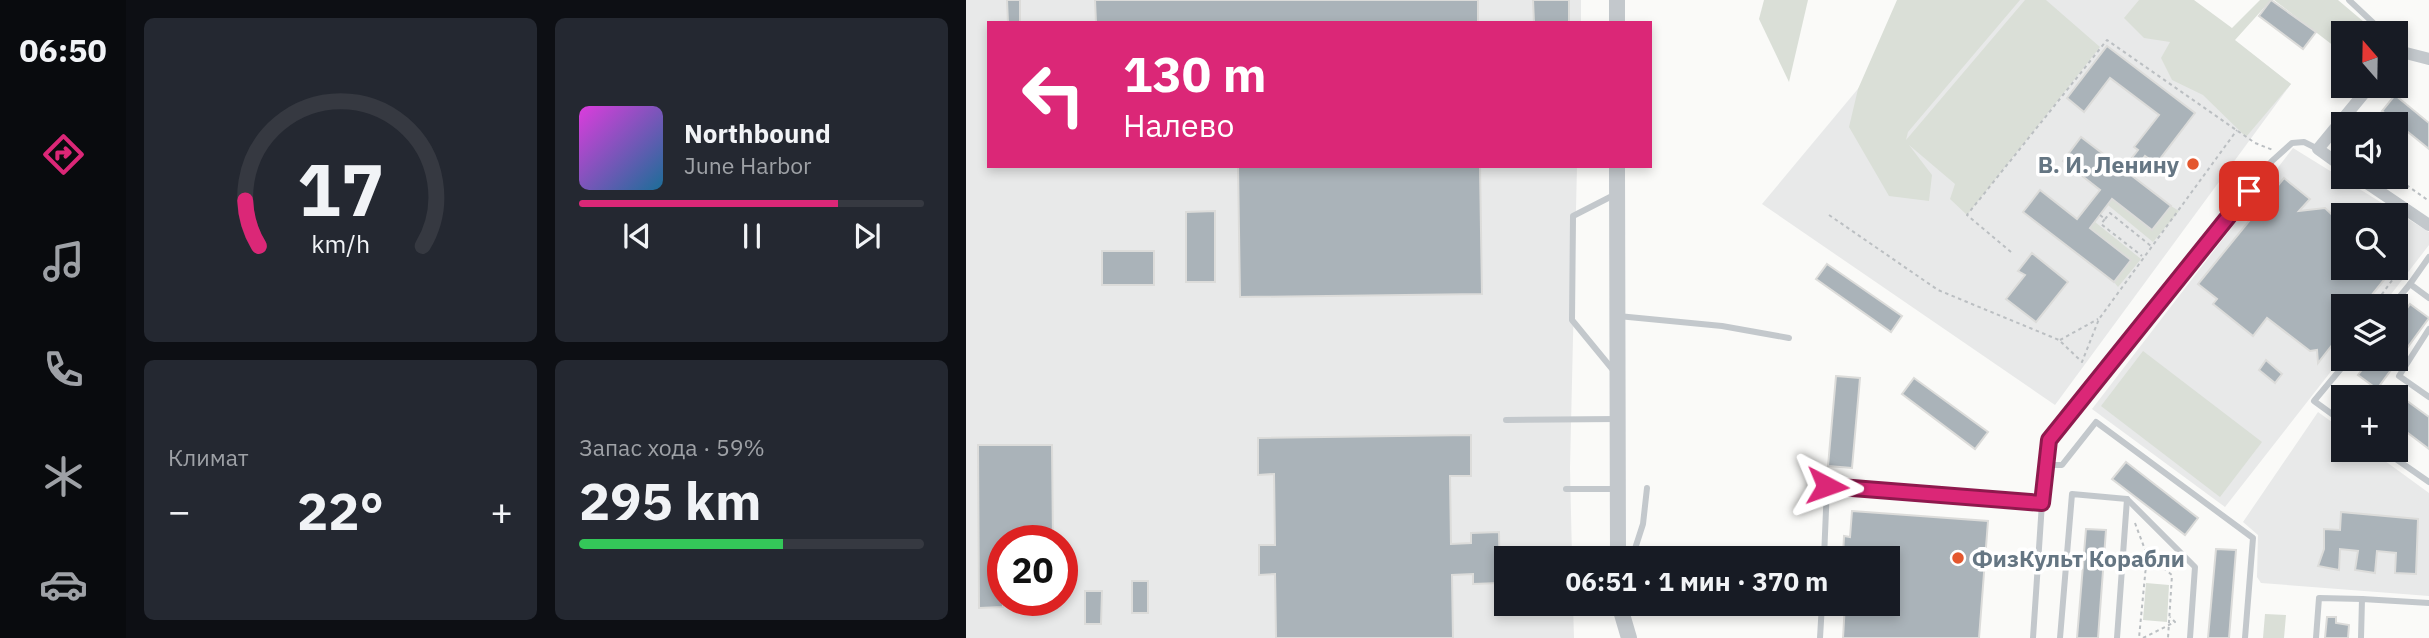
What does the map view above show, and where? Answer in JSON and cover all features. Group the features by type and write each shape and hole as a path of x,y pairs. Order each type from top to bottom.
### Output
{"street":[{"path":"1617,0 1617,21"},
{"path":"2408,54 2429,59"},
{"path":"2331,158 2318,149 2360,98"},
{"path":"1617,168 1618,546"},
{"path":"2376,189 2429,225"},
{"path":"1623,616 1629,638"}],"lane":[{"path":"2349,0 2371,21"},
{"path":"2033,638 2049,440 2281,153 2292,142 2304,142 2318,149"},
{"path":"1617,194 1573,216 1572,320 1619,377"},
{"path":"2402,294 2429,257"},
{"path":"2410,284 2429,298"},
{"path":"1618,316 1722,326 1789,338"},
{"path":"2429,329 2399,376 2429,397"},
{"path":"2331,413 2314,401 2339,371"},
{"path":"1506,420 1619,419"},
{"path":"2046,465 2062,465 2096,422 2253,538 2245,638"},
{"path":"2400,462 2429,482"},
{"path":"1824,546 1827,486 2042,503"},
{"path":"1636,546 1643,524 1647,488"},
{"path":"1566,489 1619,489"},
{"path":"2060,638 2072,494 2127,499 2195,568 2190,638"},
{"path":"2118,638 2127,499"},
{"path":"2316,638 2319,598 2429,603"},
{"path":"2361,638 2362,599"},
{"path":"1820,638 1821,616"}],"path":[{"path":"2011,252 1967,215 2107,40 2255,143 2281,153"},
{"path":"1829,215 1938,290 2059,340 2082,362 2099,319 2237,130"},
{"path":"2408,186 2429,201"},
{"path":"2144,258 2101,224 2110,213 2152,247"},
{"path":"2100,215 2105,219"},
{"path":"2059,340 2099,319"},
{"path":"2135,521 2147,555 2141,638 2175,622 2169,616"},
{"path":"2147,555 2172,575 2168,638"}],"shaded area":[{"path":"966,0 1581,0 1581,21 987,21 987,168 1577,168 1570,468 1572,546 1494,546 1494,616 1573,616 1574,638 966,638"},
{"path":"1764,0 1808,0 1789,82 1759,19"},
{"path":"1897,0 2020,0 1908,132 1906,140 2025,0 2046,0 2100,47 1967,215 1950,199 1955,184 1909,145 1932,175 1929,201 1889,196 1849,127 1858,89"},
{"path":"1932,0 2182,0 2291,84 2055,405 1762,204"},
{"path":"2139,0 2194,0 2232,28 2260,0 2271,0 2235,40 2291,84 2246,137 2203,95 2172,80 2161,58 2170,42 2144,38 2124,18"},
{"path":"2274,0 2338,0 2363,21 2331,21 2331,44"},
{"path":"2293,148 2331,171 2331,189 2359,189 2382,203 2331,203 2331,280 2402,280 2391,294 2331,294 2331,371 2225,507 2092,409"},
{"path":"2112,199 2152,230 2171,206 2179,211 2153,242 2108,205"},
{"path":"2408,219 2429,232 2429,245 2408,272"},
{"path":"2095,222 2141,259 2118,287 2114,282 2130,260 2090,228"},
{"path":"2143,351 2262,442 2220,497 2101,406"},
{"path":"2318,412 2331,421 2331,462 2386,462 2429,493 2429,596 2261,583 2257,577 2258,535 2243,522"},
{"path":"2146,583 2169,585 2167,622 2143,620"},
{"path":"2265,614 2286,615 2284,638 2263,638"}],"building":[{"path":"1007,0 1020,0 1020,21 1008,21"},
{"path":"1095,0 1478,0 1478,21 1096,21"},
{"path":"1533,0 1569,0 1569,21 1534,21"},
{"path":"2271,0 2316,32 2303,49 2259,16"},
{"path":"2107,46 2195,113 2156,164 2145,156 2131,175 2171,206 2152,230 2112,199 2090,228 2131,260 2114,282 2023,212 2040,190 2077,219 2100,190 2063,161 2081,137 2123,169 2138,150 2134,147 2159,115 2110,78 2084,112 2067,98"},
{"path":"2393,98 2399,98 2429,123 2429,149 2408,132 2408,112 2382,111"},
{"path":"1238,168 1480,168 1482,294 1240,297"},
{"path":"2284,178 2310,199 2299,211 2325,208 2331,214 2331,280 2384,280 2373,294 2331,294 2331,346 2318,363 2317,350 2310,351 2267,318 2253,336 2213,304 2217,299 2198,284"},
{"path":"1215,211 1215,282 1186,282 1186,212"},
{"path":"1102,251 1154,251 1154,285 1102,285"},
{"path":"2032,253 2068,282 2036,322 2006,299 2025,275 2018,271"},
{"path":"1827,264 1902,316 1891,332 1816,279"},
{"path":"2410,304 2429,318 2408,347"},
{"path":"2266,360 2282,374 2275,383 2259,370"},
{"path":"2361,371 2390,371 2380,385 2372,385 2358,375"},
{"path":"1836,376 1860,378 1852,468 1828,466"},
{"path":"1914,378 1988,432 1975,449 1902,394"},
{"path":"2408,402 2429,417 2429,449 2408,433"},
{"path":"1471,435 1471,476 1450,476 1451,544 1471,543 1471,533 1499,532 1499,546 1494,546 1494,583 1473,584 1473,574 1452,575 1453,638 1276,638 1275,574 1259,575 1259,545 1275,545 1274,474 1258,475 1258,438"},
{"path":"978,445 1052,445 1053,525 987,525 987,608 979,608"},
{"path":"2126,462 2198,518 2185,535 2112,479"},
{"path":"1852,511 1988,521 1979,638 1843,638 1844,616 1900,616 1900,546 1844,546 1844,536 1850,537"},
{"path":"2341,512 2418,519 2416,574 2395,573 2396,553 2377,551 2375,573 2355,570 2358,551 2340,549 2339,570 2318,566 2324,549 2324,529 2340,530"},
{"path":"2086,529 2106,530 2098,638 2077,638"},
{"path":"2216,549 2236,550 2229,638 2208,638"},
{"path":"1132,581 1148,581 1148,613 1132,613"},
{"path":"1085,591 1102,591 1101,624 1085,624"},
{"path":"2327,617 2336,617 2336,623 2349,625 2348,638 2325,638"}],"place":[{"name":"В. И. Ленину","path":"2193,164"},
{"name":"ФизКульт Корабли","path":"1958,558"}],"route":[{"path":"1827,486 2042,503 2049,440 2249,191"}]}
